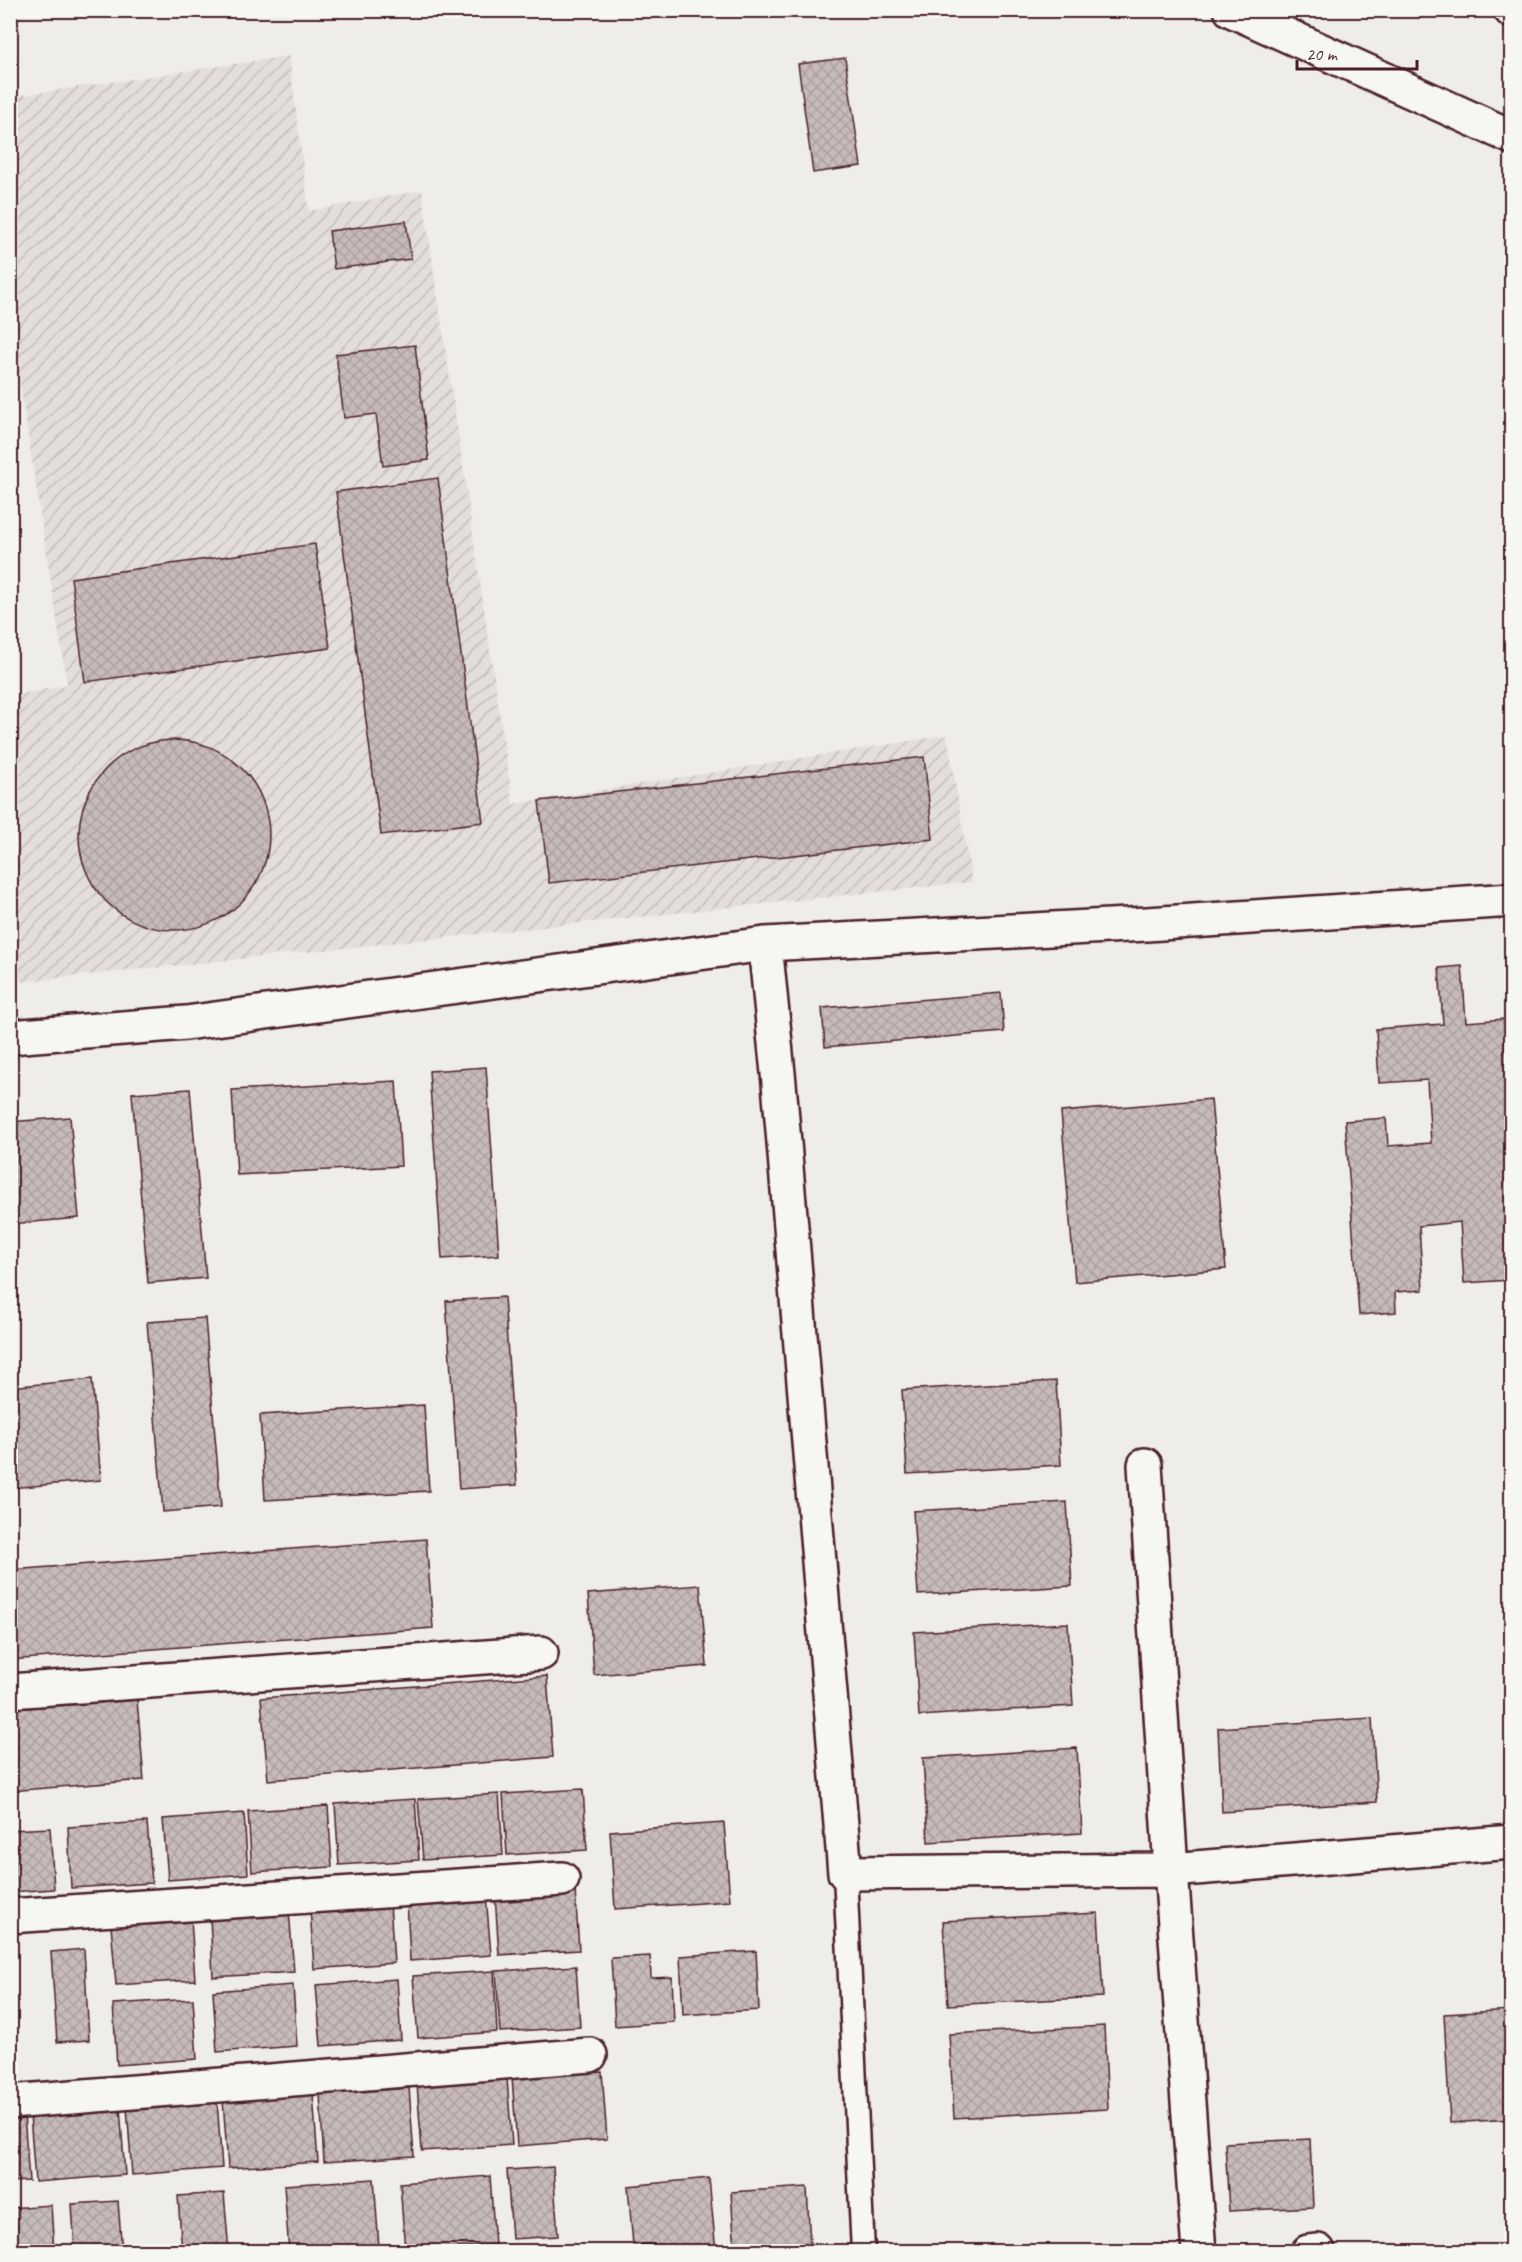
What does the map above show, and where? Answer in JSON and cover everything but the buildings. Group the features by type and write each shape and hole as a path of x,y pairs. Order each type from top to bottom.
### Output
{"street":[{"path":"1232,10 1512,137"},
{"path":"10,1037 186,1023 765,944 1147,924 1512,900"},
{"path":"765,944 779,1083 844,1873 1171,1870 1512,1842"},
{"path":"1145,1465 1199,2252"},
{"path":"10,1691 541,1653"},
{"path":"10,1916 562,1879"},
{"path":"10,2102 590,2055"}],"lane":[{"path":"844,1873 863,2252"}],"shaded area":[{"path":"289,56 309,211 422,190 513,804 947,735 972,882 11,983 11,696 67,685 11,327 10,97"}]}
